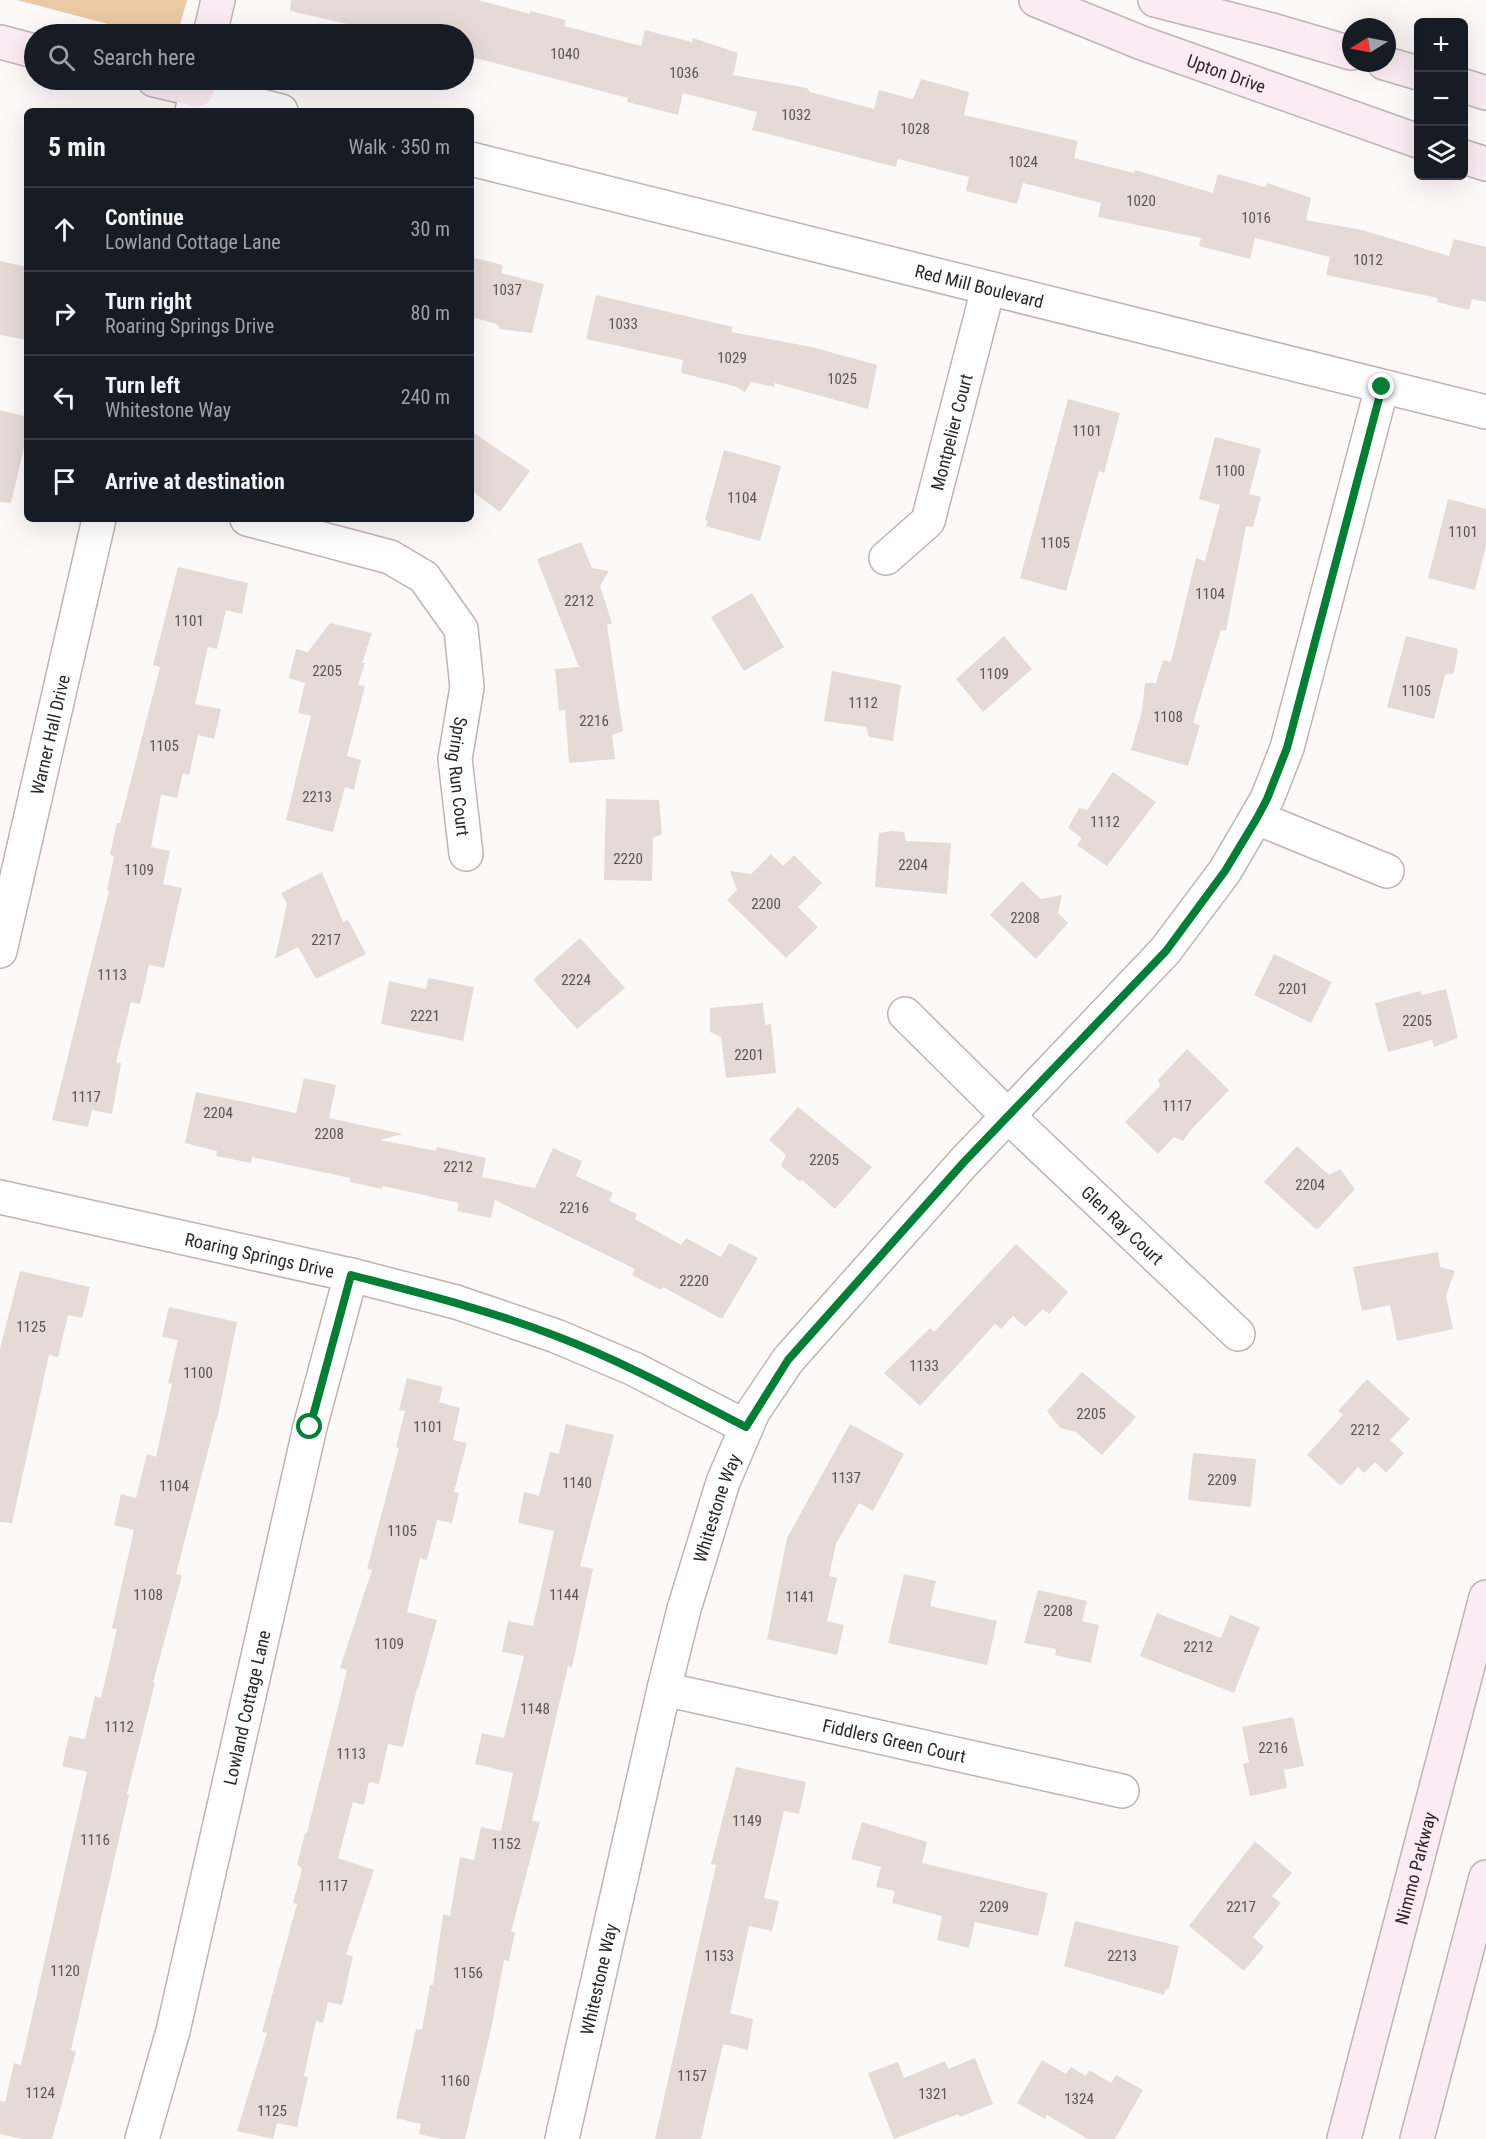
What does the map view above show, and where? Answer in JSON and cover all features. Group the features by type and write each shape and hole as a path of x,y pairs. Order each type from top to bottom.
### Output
{"main road":[{"path":"212,24 218,0"},
{"name":"Upton Drive","path":"1035,0 1142,43 1414,139"},
{"path":"1155,0 1342,50"},
{"path":"0,42 24,48"},
{"path":"1396,66 1416,72"},
{"path":"1468,87 1486,93"},
{"path":"1468,158 1486,164"},
{"name":"Nimmo Parkway","path":"1344,2139 1486,1597"},
{"path":"1417,2139 1486,1877"}],"street":[{"path":"196,93 267,108"},
{"name":"Red Mill Boulevard","path":"474,160 1486,412"},
{"name":"Montpelier Court","path":"886,558 928,520 988,289"},
{"name":"Whitestone Way","path":"562,2139 684,1609 723,1482 746,1427 788,1360 964,1162 1166,951 1225,871 1267,799 1287,748 1382,387"},
{"name":"Warner Hall Drive","path":"0,951 98,522"},
{"name":"Spring Run Court","path":"258,522 390,557 424,577 461,629 467,687 455,759 466,854"},
{"path":"1257,818 1387,871"},
{"name":"Glen Ray Court","path":"905,1014 1008,1116 1238,1334"},
{"name":"Roaring Springs Drive","path":"0,1197 351,1275 456,1302 556,1336 634,1369 746,1427"},
{"name":"Lowland Cottage Lane","path":"142,2139 174,2031 310,1427 351,1275"},
{"name":"Fiddlers Green Court","path":"664,1689 1122,1791"}],"shaded area":[{"path":"17,0 187,0 180,24 108,24"}],"building":[{"path":"291,0 478,0 530,14 530,11 566,20 564,26 641,46 645,30 692,42 693,38 738,53 733,75 807,88 810,92 874,109 879,90 913,99 921,79 969,92 964,115 1078,141 1074,158 1134,173 1135,170 1213,193 1218,174 1265,187 1268,183 1311,198 1306,220 1362,230 1449,256 1454,239 1486,247 1486,302 1472,299 1469,310 1437,302 1438,298 1326,275 1330,257 1255,238 1250,259 1199,246 1201,238 1098,217 1101,203 1023,183 1017,204 966,191 969,177 898,159 896,167 752,130 757,112 683,93 678,115 627,102 628,98 474,58 474,24 347,24 290,11"},
{"path":"474,258 503,265 501,273 544,284 532,333 500,329 497,324 474,318"},
{"path":"0,261 24,266 24,339 0,335"},
{"path":"596,295 733,327 731,332 812,347 877,365 868,409 774,383 774,387 751,382 745,392 734,386 681,373 683,360 586,339"},
{"path":"1068,399 1120,413 1104,473 1099,471 1066,591 1020,578"},
{"path":"0,410 24,416 24,448 11,503 0,502"},
{"path":"474,433 530,471 500,512 474,492"},
{"path":"1215,437 1261,449 1249,494 1261,497 1253,527 1246,526 1226,631 1221,630 1193,723 1200,725 1188,766 1131,750 1142,711 1145,683 1156,683 1163,660 1171,662 1196,558 1205,561 1220,505 1199,499"},
{"path":"724,450 781,466 760,541 706,526 708,521 705,520"},
{"path":"1448,499 1486,509 1486,546 1475,590 1428,578"},
{"path":"581,542 592,568 609,571 600,586 612,623 607,625 623,731 612,735 615,759 569,763 565,710 559,711 555,669 579,667 537,559"},
{"path":"178,567 248,583 242,614 226,610 217,649 208,647 195,704 221,709 214,739 198,735 189,775 183,773 177,798 161,795 151,847 170,851 163,884 182,888 164,968 149,965 140,1004 131,1002 116,1062 121,1063 112,1114 92,1110 88,1127 52,1120 109,891 107,891 114,857 110,854 160,667 153,665"},
{"path":"752,593 784,647 744,671 711,617"},
{"path":"330,623 372,633 362,663 365,663 358,685 365,686 347,756 361,760 354,790 345,787 333,832 286,820 311,716 298,713 305,683 289,678 296,649 308,652"},
{"path":"1004,636 1032,669 983,712 956,679"},
{"path":"1406,636 1458,649 1454,673 1445,675 1434,719 1387,707"},
{"path":"832,671 901,685 893,741 869,737 866,727 824,721"},
{"path":"1113,772 1156,802 1107,866 1077,845 1082,838 1068,828 1079,808 1087,810"},
{"path":"606,799 659,800 662,834 653,838 652,881 604,880"},
{"path":"904,832 906,841 951,843 947,894 875,887 879,833"},
{"path":"771,854 783,866 794,855 822,883 798,907 818,927 786,958 727,900 737,890 730,871 751,874"},
{"path":"322,872 343,922 348,920 366,954 316,979 298,947 275,959 287,904 281,893"},
{"path":"1022,881 1041,899 1062,895 1058,913 1068,923 1036,959 990,915"},
{"path":"580,938 625,988 577,1029 533,980"},
{"path":"1274,954 1332,982 1311,1023 1254,995"},
{"path":"428,978 474,987 463,1041 381,1024 389,981 426,989"},
{"path":"1446,989 1458,1038 1434,1047 1432,1040 1388,1052 1375,1003 1420,991 1422,995"},
{"path":"763,1003 765,1025 771,1024 776,1073 726,1078 721,1037 710,1032 710,1008"},
{"path":"1187,1049 1229,1090 1183,1141 1174,1137 1158,1154 1125,1122 1160,1086 1158,1080"},
{"path":"304,1078 336,1085 329,1118 403,1134 380,1140 436,1151 437,1147 486,1158 482,1177 535,1188 553,1148 582,1161 576,1176 613,1193 609,1201 637,1214 635,1219 681,1245 686,1238 721,1257 729,1243 758,1258 722,1319 663,1287 661,1290 632,1275 635,1269 495,1200 491,1218 457,1211 459,1203 383,1186 382,1189 350,1182 350,1178 252,1157 251,1163 216,1156 217,1151 185,1143 196,1092 296,1113"},
{"path":"798,1107 872,1167 835,1209 802,1180 800,1182 781,1166 786,1155 769,1140"},
{"path":"1297,1146 1329,1175 1340,1169 1355,1189 1317,1230 1264,1182"},
{"path":"1016,1244 1068,1292 1049,1314 1043,1309 1025,1327 1013,1316 1001,1329 995,1324 920,1406 884,1373 930,1328 934,1332"},
{"path":"1438,1252 1440,1267 1455,1271 1446,1296 1453,1329 1397,1341 1390,1305 1362,1311 1353,1267"},
{"path":"20,1271 90,1287 82,1318 68,1315 58,1357 49,1355 12,1523 0,1522 0,1349"},
{"path":"169,1307 237,1322 217,1420 176,1574 182,1575 153,1683 155,1683 127,1794 129,1795 71,2050 76,2051 52,2139 23,2139 0,2134 0,2101 5,2102 14,2063 21,2065 87,1772 62,1766 69,1736 85,1739 95,1696 101,1698 117,1629 112,1628 134,1530 114,1525 121,1494 136,1498 147,1454 156,1457 172,1384 168,1383 178,1340 162,1337"},
{"path":"1082,1372 1136,1417 1102,1455 1076,1432 1060,1428 1047,1411"},
{"path":"407,1378 443,1387 439,1402 460,1408 453,1440 467,1443 454,1492 459,1493 452,1523 437,1520 427,1560 420,1558 407,1612 437,1620 403,1747 388,1744 379,1784 369,1782 364,1805 353,1802 338,1858 374,1870 346,1955 353,1956 342,2005 328,2002 323,2023 316,2021 304,2076 308,2077 297,2127 277,2123 273,2139 237,2131 267,2033 262,2032 297,1904 293,1903 302,1869 297,1865 347,1670 340,1668 372,1570 367,1569 399,1448 396,1447 405,1411 399,1410"},
{"path":"1367,1379 1410,1419 1390,1440 1404,1453 1386,1473 1375,1462 1364,1473 1358,1467 1341,1486 1307,1455 1343,1415 1338,1411"},
{"path":"566,1424 614,1435 580,1566 593,1569 572,1667 568,1666 532,1821 540,1822 511,1932 515,1932 509,1961 504,1960 492,2025 465,2139 441,2139 419,2134 421,2124 396,2118 416,2029 422,2030 430,1985 433,1985 443,1914 450,1916 460,1857 474,1860 481,1827 501,1831 513,1773 475,1764 482,1733 504,1738 524,1656 502,1652 508,1621 533,1626 554,1531 518,1523 524,1492 539,1496 550,1452 559,1454"},
{"path":"850,1424 904,1454 873,1511 859,1503 836,1544 829,1576 837,1578 827,1621 844,1625 837,1655 767,1639 787,1538"},
{"path":"1193,1453 1256,1459 1251,1507 1188,1500"},
{"path":"904,1574 936,1581 930,1606 997,1621 987,1665 888,1643"},
{"path":"1038,1590 1087,1601 1082,1621 1099,1625 1091,1663 1055,1655 1056,1649 1024,1643"},
{"path":"1157,1613 1221,1638 1230,1615 1260,1627 1234,1693 1140,1656"},
{"path":"1293,1717 1304,1766 1284,1770 1287,1788 1250,1796 1243,1764 1249,1762 1242,1727"},
{"path":"736,1767 806,1782 799,1814 784,1811 764,1898 779,1901 772,1931 749,1926 730,2013 753,2019 748,2050 723,2044 701,2139 655,2139 716,1865 711,1864"},
{"path":"862,1822 927,1842 922,1863 1048,1893 1038,1936 975,1922 969,1948 937,1940 942,1916 892,1903 895,1891 876,1887 881,1867 851,1859"},
{"path":"1255,1841 1292,1873 1272,1896 1281,1903 1253,1937 1264,1947 1244,1971 1189,1926"},
{"path":"1075,1921 1179,1946 1169,1989 1166,1989 1164,1995 1064,1966"},
{"path":"975,2058 993,2104 960,2117 958,2114 894,2139 868,2073 898,2062 904,2078 945,2061 948,2069"},
{"path":"1042,2060 1066,2074 1071,2067 1086,2076 1089,2070 1111,2083 1116,2075 1143,2090 1115,2139 1088,2139 1047,2115 1045,2119 1017,2103"}],"route":[{"path":"310,1427 351,1275 456,1302 556,1336 634,1369 746,1427 753,1412 788,1360 964,1162 1166,951 1225,871 1267,799 1287,748 1382,387"}]}
